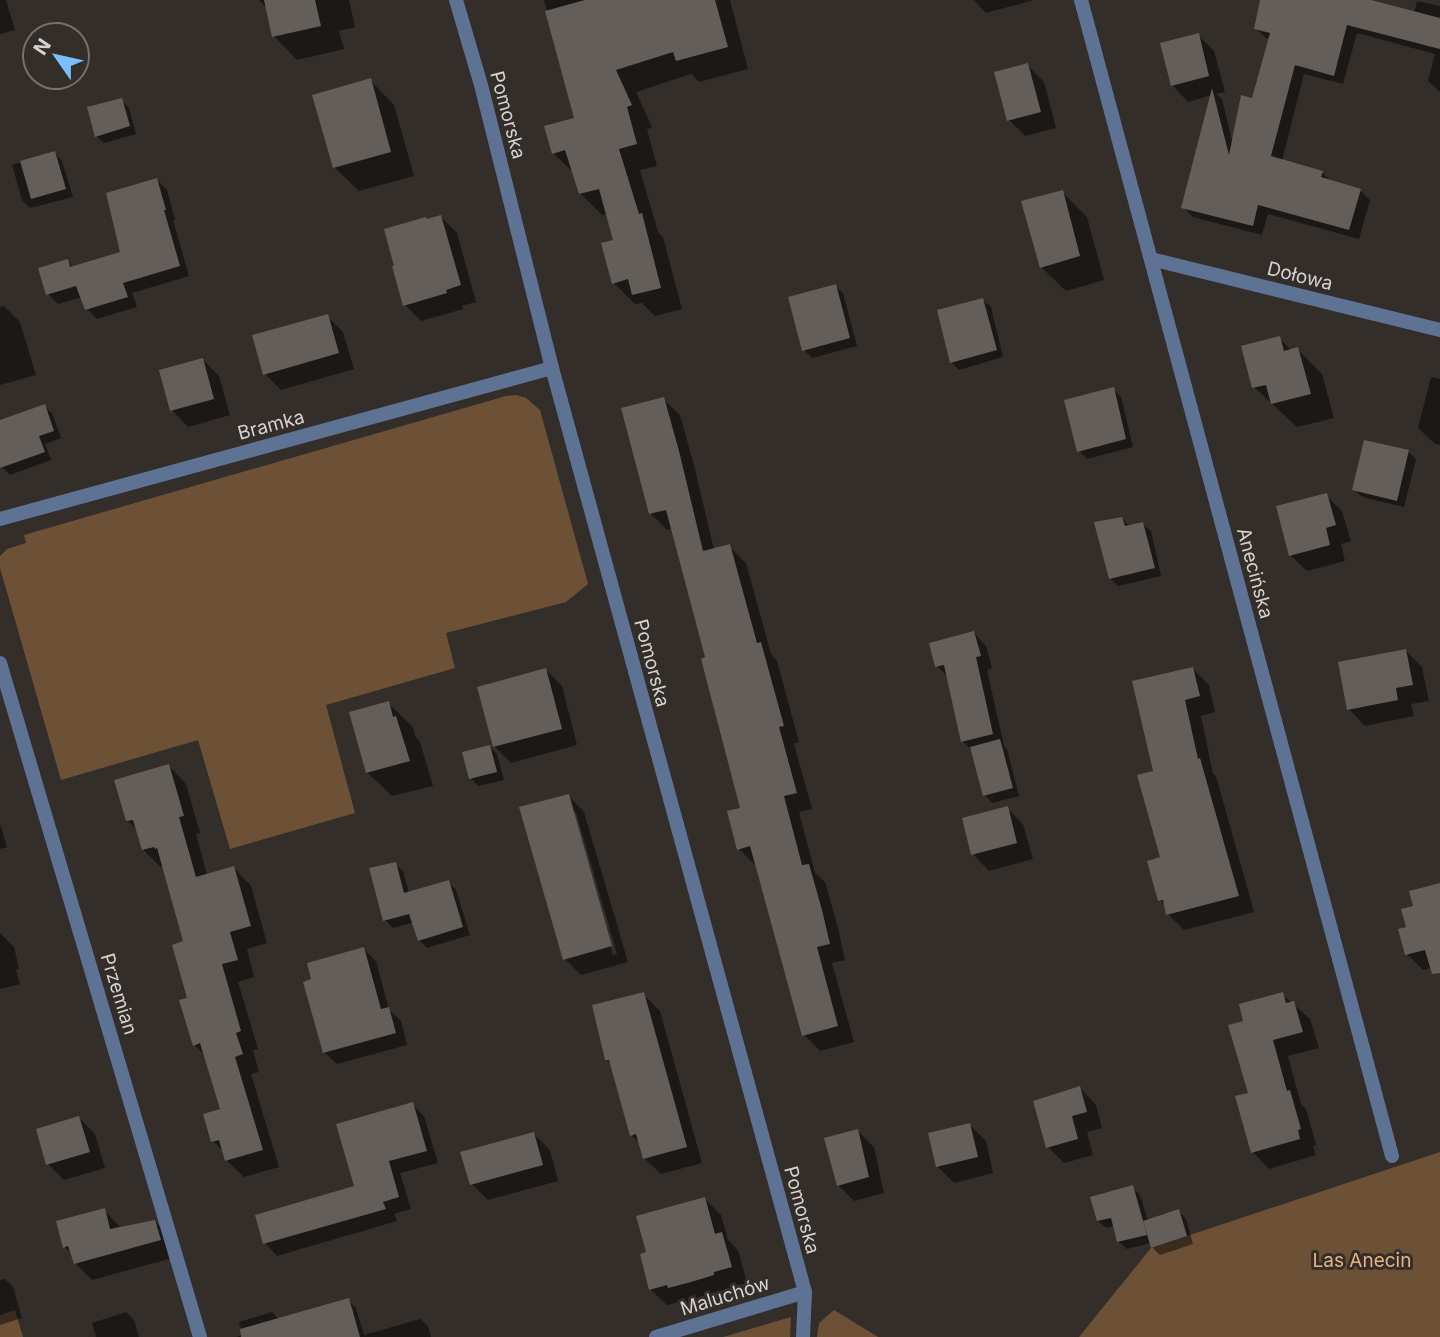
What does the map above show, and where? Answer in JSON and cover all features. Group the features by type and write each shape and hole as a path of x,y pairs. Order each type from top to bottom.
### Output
{"street":[{"name":"Pomorska","path":"456,0 481,85 552,368 805,1292 803,1337"},
{"name":"Anecińska","path":"1081,0 1392,1156"},
{"name":"Dołowa","path":"1151,259 1440,330"},
{"name":"Bramka","path":"0,519 552,368"},
{"name":"Przemian","path":"0,663 200,1337"},
{"name":"Maluchów","path":"656,1337 805,1292"}],"green space":[{"path":"516,395 526,398 540,410 588,584 566,602 446,633 455,668 326,705 355,813 230,849 198,740 61,780 0,568 0,556 7,549 26,543 24,535"},
{"name":"Las Anecin","path":"1440,1152 1440,1337 1079,1337 1151,1248"},
{"path":"15,1310 23,1337 0,1337 0,1315"},
{"path":"834,1310 878,1337 817,1337 819,1323"},
{"path":"791,1317 790,1337 723,1337"}],"building":[{"path":"264,0 315,0 321,26 272,37"},
{"path":"585,0 715,0 728,47 676,61 673,52 616,70 632,105 627,107 637,144 619,149 639,214 642,213 661,288 632,295 628,279 612,284 601,243 613,240 599,189 579,194 565,150 552,154 544,126 574,118 545,11"},
{"path":"1260,0 1371,0 1440,18 1440,49 1347,25 1334,76 1295,65 1271,156 1323,171 1321,177 1361,189 1349,230 1258,205 1253,226 1181,208 1212,88 1229,155 1241,95 1252,98 1270,33 1254,29"},
{"path":"1199,33 1209,76 1171,86 1160,43"},
{"path":"1028,63 1041,112 1007,121 994,72"},
{"path":"371,78 391,152 333,168 312,95"},
{"path":"122,98 130,126 95,137 87,107"},
{"path":"55,151 66,189 31,199 20,161"},
{"path":"157,178 180,266 123,283 128,297 85,310 76,286 46,295 38,268 68,259 70,267 120,252 106,193"},
{"path":"1063,190 1080,256 1040,268 1021,201"},
{"path":"441,215 461,285 446,290 447,293 403,306 384,229"},
{"path":"836,284 850,338 802,351 788,297"},
{"path":"983,298 997,350 950,363 937,310"},
{"path":"328,314 339,353 263,375 252,335"},
{"path":"1280,336 1284,351 1298,347 1311,394 1271,404 1266,385 1252,388 1241,346"},
{"path":"203,358 214,399 170,411 159,370"},
{"path":"1114,387 1126,439 1077,452 1064,400"},
{"path":"664,397 703,551 730,544 757,643 761,642 784,726 779,727 797,793 784,796 802,865 809,864 830,944 817,947 838,1026 802,1036 750,846 737,850 727,811 740,808 701,659 705,657 666,510 649,514 621,408"},
{"path":"45,404 54,431 39,436 45,452 0,468 0,420"},
{"path":"1364,440 1409,450 1397,501 1352,490"},
{"path":"1327,493 1336,525 1326,528 1330,545 1289,556 1276,506"},
{"path":"1122,517 1125,526 1143,522 1155,568 1109,579 1094,522"},
{"path":"974,631 981,656 976,657 993,734 961,742 944,665 935,667 929,643"},
{"path":"1406,649 1413,685 1396,688 1398,700 1347,710 1338,662"},
{"path":"1193,667 1200,696 1185,700 1198,759 1200,758 1239,896 1166,915 1163,900 1158,901 1147,861 1160,857 1137,775 1153,771 1132,681"},
{"path":"546,668 562,729 493,747 477,687"},
{"path":"389,701 410,761 366,773 349,712"},
{"path":"1000,739 1013,788 983,796 970,747"},
{"path":"490,745 497,772 469,779 462,752"},
{"path":"169,764 184,816 179,817 196,877 234,866 251,926 230,932 238,960 222,964 241,1031 236,1033 243,1054 235,1057 263,1150 225,1161 219,1140 211,1142 203,1114 220,1109 200,1043 193,1046 179,1000 187,998 172,945 183,941 157,848 142,850 133,820 126,821 114,780"},
{"path":"569,794 612,946 563,960 519,807"},
{"path":"1008,806 1017,843 971,855 962,818"},
{"path":"396,862 404,893 449,880 463,927 418,941 409,914 383,921 369,868"},
{"path":"1440,883 1440,973 1432,974 1425,950 1405,955 1398,929 1406,927 1401,909 1413,906 1409,891"},
{"path":"364,947 381,1009 389,1007 396,1033 323,1053 303,982 311,979 307,963"},
{"path":"644,992 687,1147 643,1159 636,1134 630,1136 609,1060 605,1060 592,1005"},
{"path":"1283,992 1286,1003 1294,1001 1303,1032 1273,1040 1301,1129 1298,1130 1300,1139 1251,1153 1235,1096 1248,1093 1228,1025 1243,1021 1239,1004"},
{"path":"1080,1086 1087,1112 1072,1116 1078,1139 1046,1148 1033,1101"},
{"path":"413,1102 427,1151 389,1161 399,1197 383,1202 386,1209 263,1244 255,1215 354,1186 336,1124"},
{"path":"79,1116 90,1152 46,1165 36,1129"},
{"path":"970,1123 978,1157 936,1167 928,1133"},
{"path":"858,1129 869,1177 837,1186 824,1138"},
{"path":"534,1132 543,1165 470,1185 460,1152"},
{"path":"1133,1185 1147,1235 1117,1242 1111,1218 1097,1221 1090,1197"},
{"path":"705,1197 715,1234 722,1232 732,1267 691,1282 649,1290 640,1254 646,1252 636,1216"},
{"path":"105,1208 110,1229 155,1220 161,1240 74,1264 68,1246 63,1248 56,1221"},
{"path":"1179,1209 1187,1236 1151,1248 1143,1221"},
{"path":"349,1298 360,1337 241,1337 240,1329"}]}
